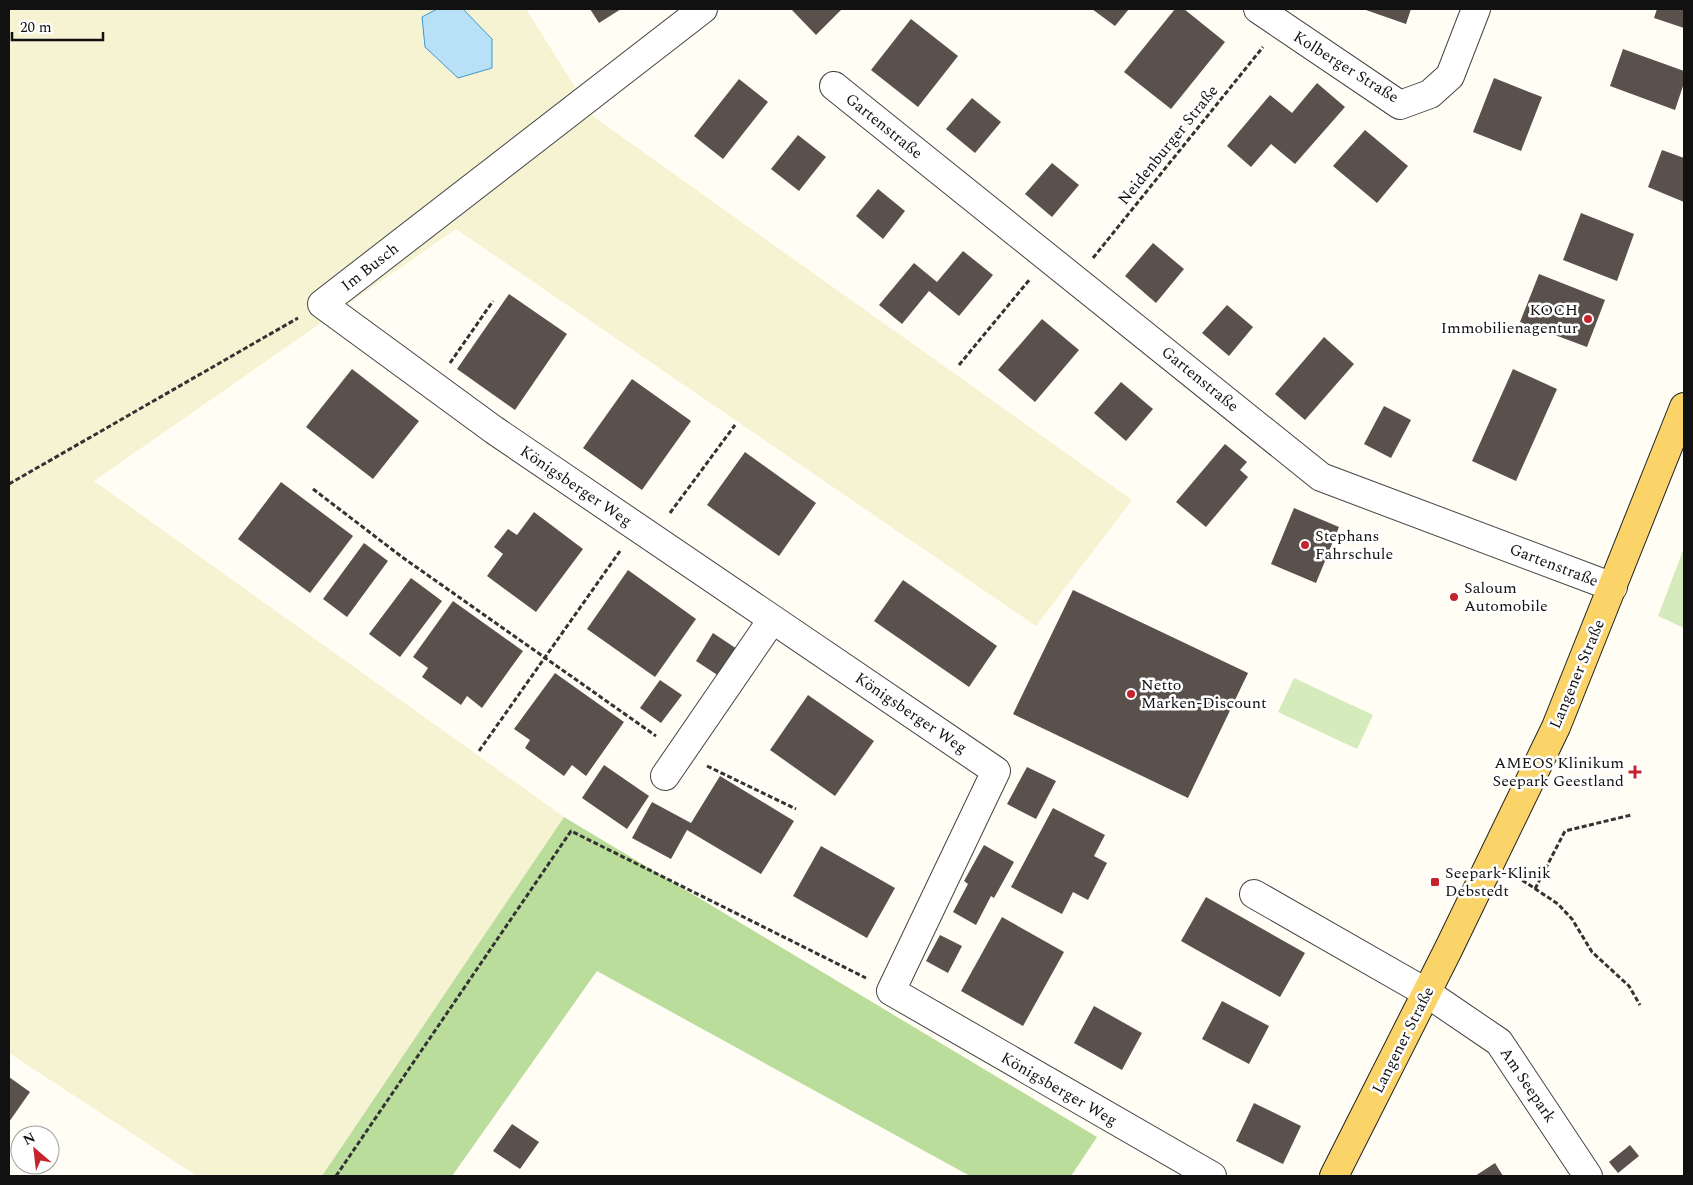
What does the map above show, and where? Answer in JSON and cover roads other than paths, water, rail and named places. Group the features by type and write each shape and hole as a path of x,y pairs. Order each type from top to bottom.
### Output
{"main road":[{"name":"Langener Straße","path":"1334,1176 1427,993 1556,727 1684,407"}],"street":[{"name":"Im Busch","path":"322,304 704,9"},
{"name":"Kolberger Straße","path":"1258,9 1280,26 1400,105 1430,94 1450,76 1476,9"},
{"name":"Gartenstraße","path":"834,86 1321,476 1613,587"},
{"name":"Königsberger Weg","path":"322,304 494,430 996,771 891,991 1212,1176"},
{"path":"665,776 772,620"},
{"name":"Am Seepark","path":"1254,894 1427,993 1499,1042 1588,1176"}],"water":[{"path":"437,9 463,9 492,39 492,68 458,78 425,47 422,17"}],"place":[{"name":"KOCH Immobilienagentur","path":"1588,319"},
{"name":"Stephans Fahrschule","path":"1305,545"},
{"name":"Saloum Automobile","path":"1454,597"},
{"name":"Netto Marken-Discount","path":"1131,694"},
{"name":"AMEOS Klinikum Seepark Geestland","path":"1635,772"},
{"name":"Seepark-Klinik Debstedt","path":"1435,882"}]}
